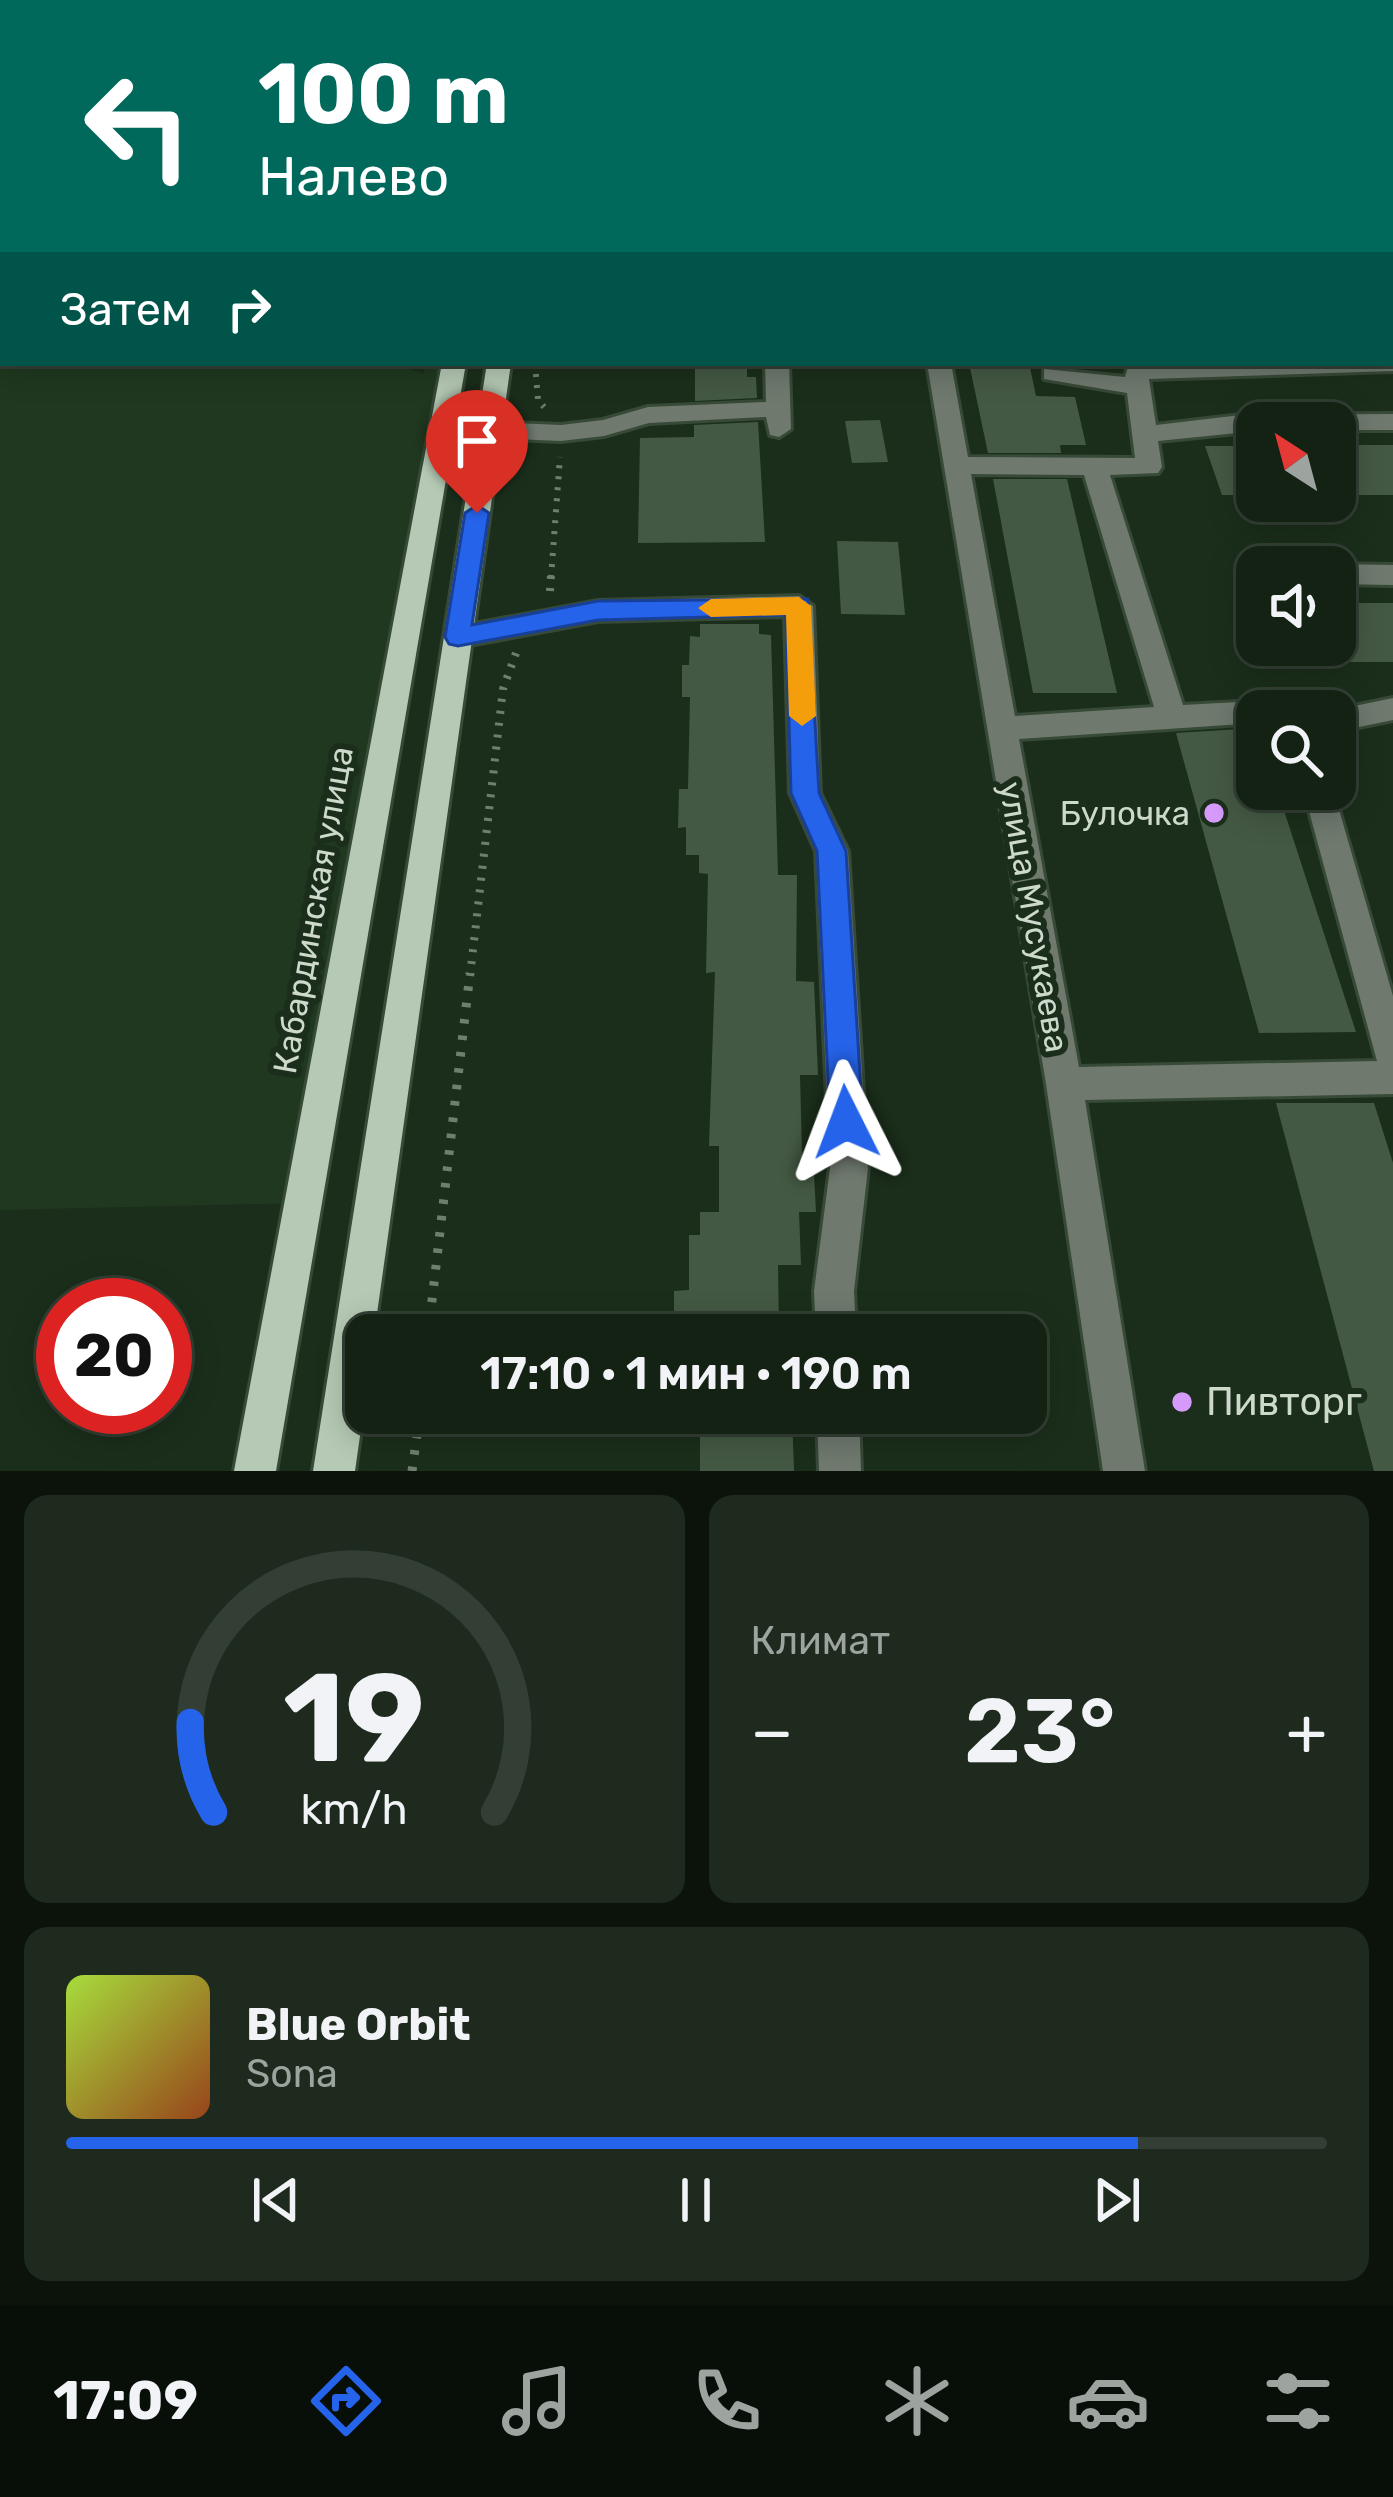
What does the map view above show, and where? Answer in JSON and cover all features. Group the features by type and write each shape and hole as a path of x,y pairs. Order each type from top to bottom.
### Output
{"main road":[{"name":"Кабардинская улица","path":"255,1471 450,366"},
{"path":"334,1471 500,366"}],"street":[{"path":"490,430 561,433 604,428 648,415 779,419 777,366"},
{"name":"улица Мусукаева","path":"940,366 1064,1084 1124,1471"},
{"path":"956,465 1149,467 1136,372 1329,366"},
{"path":"1052,374 1138,387"},
{"path":"1145,434 1241,423 1393,422"},
{"path":"1094,466 1172,717"},
{"path":"1356,574 1393,575"},
{"path":"458,637 598,610 799,606 805,793 832,851 849,1168 835,1314"},
{"path":"1356,717 1393,710"},
{"path":"1000,729 1236,713"},
{"path":"1324,810 1393,1058"},
{"path":"1064,1084 1393,1077"},
{"path":"839,1434 841,1471"}],"path":[{"path":"430,1314 503,689 518,647 547,621 561,425 538,400 535,366"},
{"path":"412,1471 416,1434"}],"shaded area":[{"path":"0,366 402,366 423,374 427,366 453,366 303,1203 0,1210"}],"building":[{"path":"695,366 747,366 747,377 756,377 757,398 695,401"},
{"path":"970,366 1030,366 1036,396 1075,397 1086,445 1060,445 1061,453 988,453"},
{"path":"880,420 888,462 852,463 845,421"},
{"path":"758,422 765,542 638,543 640,438 694,437 694,425"},
{"path":"1356,445 1393,445 1393,495 1356,495"},
{"path":"1205,446 1236,446 1236,495 1222,495"},
{"path":"993,479 1067,479 1117,693 1033,693"},
{"path":"837,541 898,542 905,615 841,614"},
{"path":"1356,603 1393,603 1393,662 1356,662"},
{"path":"700,624 759,624 759,634 771,635 778,875 797,875 796,981 814,982 818,1075 800,1075 802,1155 813,1155 816,1212 799,1212 801,1265 778,1265 779,1314 674,1314 674,1291 689,1290 689,1235 700,1235 700,1212 719,1212 719,1146 709,1146 715,972 706,973 708,874 699,873 699,855 686,855 686,827 678,828 679,789 688,789 690,697 682,697 682,665 689,665 690,636 700,637"},
{"path":"1236,729 1236,810 1284,810 1356,1032 1259,1033 1176,733"},
{"path":"1276,1103 1374,1103 1393,1163 1393,1471 1374,1471"},
{"path":"700,1434 793,1434 794,1471 700,1471"}],"slow traffic":[{"path":"711,608 799,606 802,716"}],"place":[{"name":"Булочка","path":"1214,813"},
{"name":"Пивторг","path":"1182,1402"}],"route":[{"path":"477,513 458,637 598,610 799,606 805,793 832,851 846,1122"}]}
